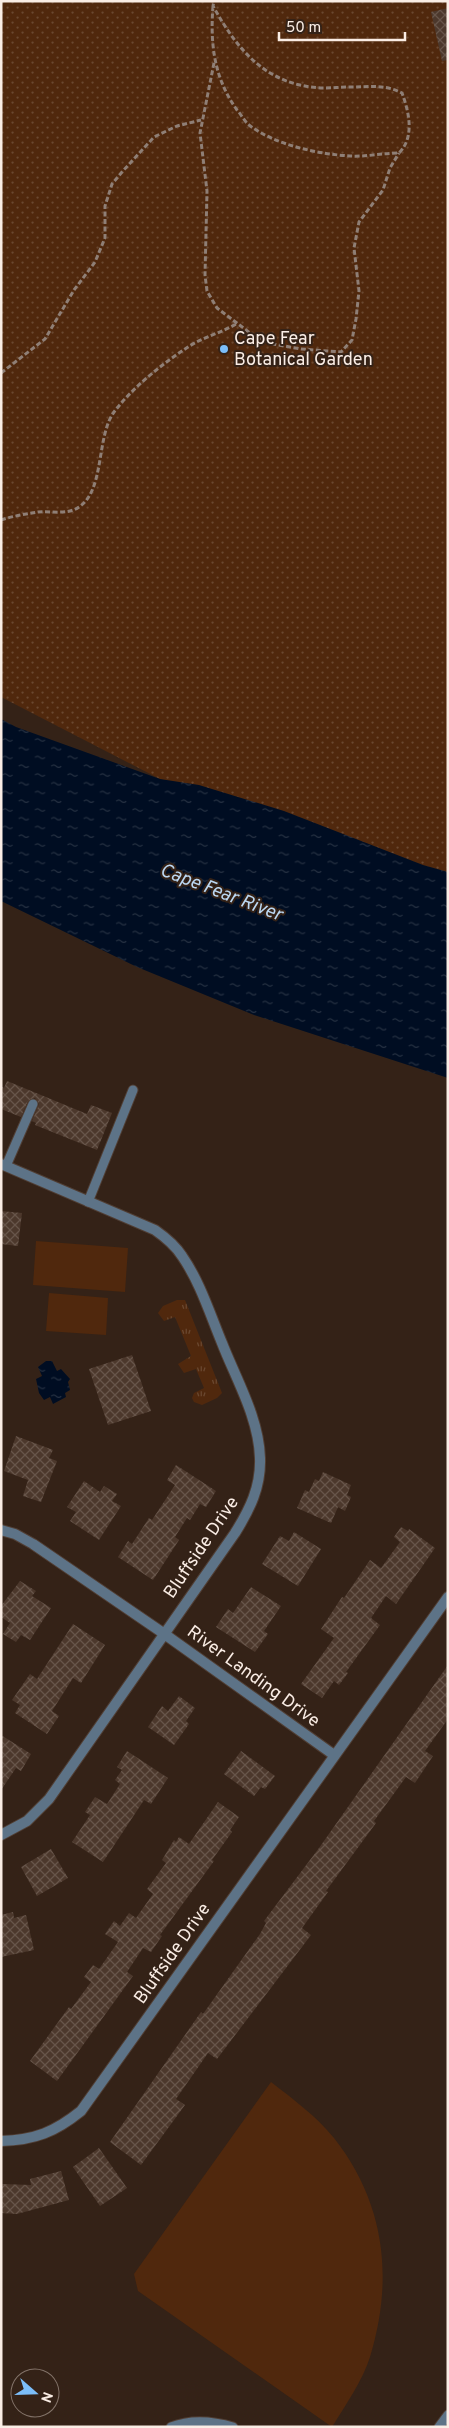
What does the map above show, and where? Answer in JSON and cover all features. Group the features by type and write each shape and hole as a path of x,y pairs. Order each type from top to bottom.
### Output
{"street":[{"name":"Bluffside Drive","path":"1,1835 27,1821 48,1799 251,1508 258,1486 260,1459 258,1434 196,1279 182,1254 170,1241 155,1230 3,1165"},
{"name":"River Landing Drive","path":"1,1530 15,1534 33,1544 163,1633 334,1755"},
{"name":"Bluffside Drive","path":"1,2141 34,2138 51,2132 82,2111 448,1597"}],"lane":[{"path":"88,1202 133,1090"},
{"path":"3,1165 33,1104"},
{"path":"439,2427 448,2415"},
{"path":"171,2427 182,2422 215,2422 233,2427"}],"path":[{"path":"214,3 211,29 214,63 225,94 248,124 274,138 309,150 351,156 399,153"},
{"path":"214,3 228,33 244,52 268,73 297,84 322,88 389,86 402,93 407,106 410,129 406,146 399,153 383,190 359,222 354,248 359,291 356,319 352,340 341,352 301,349 273,344 254,336 217,308 207,291 205,275 207,191 200,133 214,63"},
{"path":"1,373 45,339 74,290 95,262 105,238 104,206 112,184 154,137 177,126 202,120"},
{"path":"1,520 23,515 61,512 78,508 89,498 106,430 113,413 132,392 166,363 188,348 236,324"}],"green space":[{"name":"Cape Fear Botanical Garden","path":"1,1 448,1 448,874 160,779 1,697"},
{"path":"36,1241 128,1248 125,1292 33,1285"},
{"path":"49,1293 108,1298 106,1335 46,1331"},
{"path":"177,1300 185,1300 222,1393 217,1398 202,1405 194,1402 192,1398 194,1393 204,1388 196,1369 184,1373 178,1364 191,1356 175,1317 164,1321 158,1313 163,1306"},
{"path":"271,2082 320,2122 334,2138 351,2163 365,2189 374,2215 380,2242 383,2270 382,2299 370,2357 358,2384 332,2427 138,2291 134,2274"}],"water":[{"name":"Cape Fear River","path":"1,719 16,727 160,779 199,785 284,811 423,865 448,872 448,1078 254,1015 137,967 1,901"},
{"path":"46,1361 52,1361 57,1371 61,1369 70,1379 68,1382 70,1390 65,1393 66,1397 53,1404 50,1397 44,1400 39,1393 36,1379 42,1376 38,1367"}],"building":[{"path":"448,8 448,60 442,61 431,12"},
{"path":"7,1081 87,1114 91,1105 112,1113 97,1150 35,1125 36,1123 32,1121 39,1104 35,1098 28,1101 21,1117 1,1109 1,1086 4,1088"},
{"path":"1,1211 22,1213 18,1246 1,1244"},
{"path":"132,1355 151,1411 108,1425 89,1369"},
{"path":"16,1436 53,1450 49,1458 57,1461 41,1502 23,1496 28,1480 4,1471"},
{"path":"176,1465 216,1491 206,1507 200,1504 190,1520 187,1518 175,1537 179,1540 153,1580 118,1557 128,1541 132,1544 149,1518 152,1520 175,1485 167,1480"},
{"path":"323,1472 351,1485 347,1495 351,1497 345,1511 338,1507 331,1523 297,1508 305,1490 309,1492 315,1479 319,1481"},
{"path":"84,1481 100,1492 104,1486 117,1494 112,1501 121,1506 99,1540 70,1521 76,1512 67,1507"},
{"path":"401,1527 408,1531 409,1529 435,1548 396,1604 386,1596 371,1618 380,1625 346,1672 348,1673 339,1685 334,1681 322,1698 301,1684 334,1638 321,1629 370,1560 381,1568 400,1542 394,1537"},
{"path":"294,1532 321,1549 298,1586 262,1564 280,1536 289,1541"},
{"path":"20,1581 36,1591 32,1596 51,1608 30,1640 21,1635 16,1642 3,1634 10,1623 1,1617 1,1606"},
{"path":"251,1587 281,1606 264,1631 268,1634 255,1652 216,1627 228,1609 233,1613"},
{"path":"73,1624 105,1645 81,1683 73,1678 52,1711 59,1716 47,1734 15,1713 20,1705 12,1700 30,1674 37,1679"},
{"path":"448,1665 448,1719 425,1751 433,1756 415,1783 406,1777 374,1821 376,1823 326,1891 328,1892 302,1928 311,1935 217,2059 208,2053 176,2099 185,2105 141,2165 110,2142 201,2012 203,2014 260,1934 266,1923 264,1921 319,1848"},
{"path":"179,1696 195,1708 186,1721 189,1724 174,1745 148,1727 162,1706 168,1711"},
{"path":"1,1735 31,1754 21,1771 16,1768 1,1790"},
{"path":"127,1751 168,1778 151,1804 144,1800 103,1862 72,1842 90,1815 85,1812 95,1797 107,1804 120,1784 115,1780 122,1770 117,1767"},
{"path":"241,1751 275,1776 265,1789 261,1787 254,1796 224,1774"},
{"path":"218,1802 239,1817 230,1830 232,1832 212,1860 214,1861 160,1935 162,1936 151,1952 143,1948 127,1972 133,1976 57,2081 30,2061 69,2007 71,2009 91,1982 84,1977 93,1965 99,1969 118,1942 105,1934 114,1921 120,1926 129,1913 136,1918 153,1894 147,1889 166,1863 162,1860 174,1840 176,1842 179,1837 189,1844"},
{"path":"51,1849 68,1878 37,1896 21,1867"},
{"path":"13,1912 14,1918 26,1915 34,1950 1,1957 1,1915"},
{"path":"99,2148 127,2188 100,2206 73,2167"},
{"path":"61,2171 69,2200 17,2214 1,2213 1,2184 31,2185 30,2179"}],"place":[{"name":"Cape Fear Botanical Garden","path":"224,349"}]}
